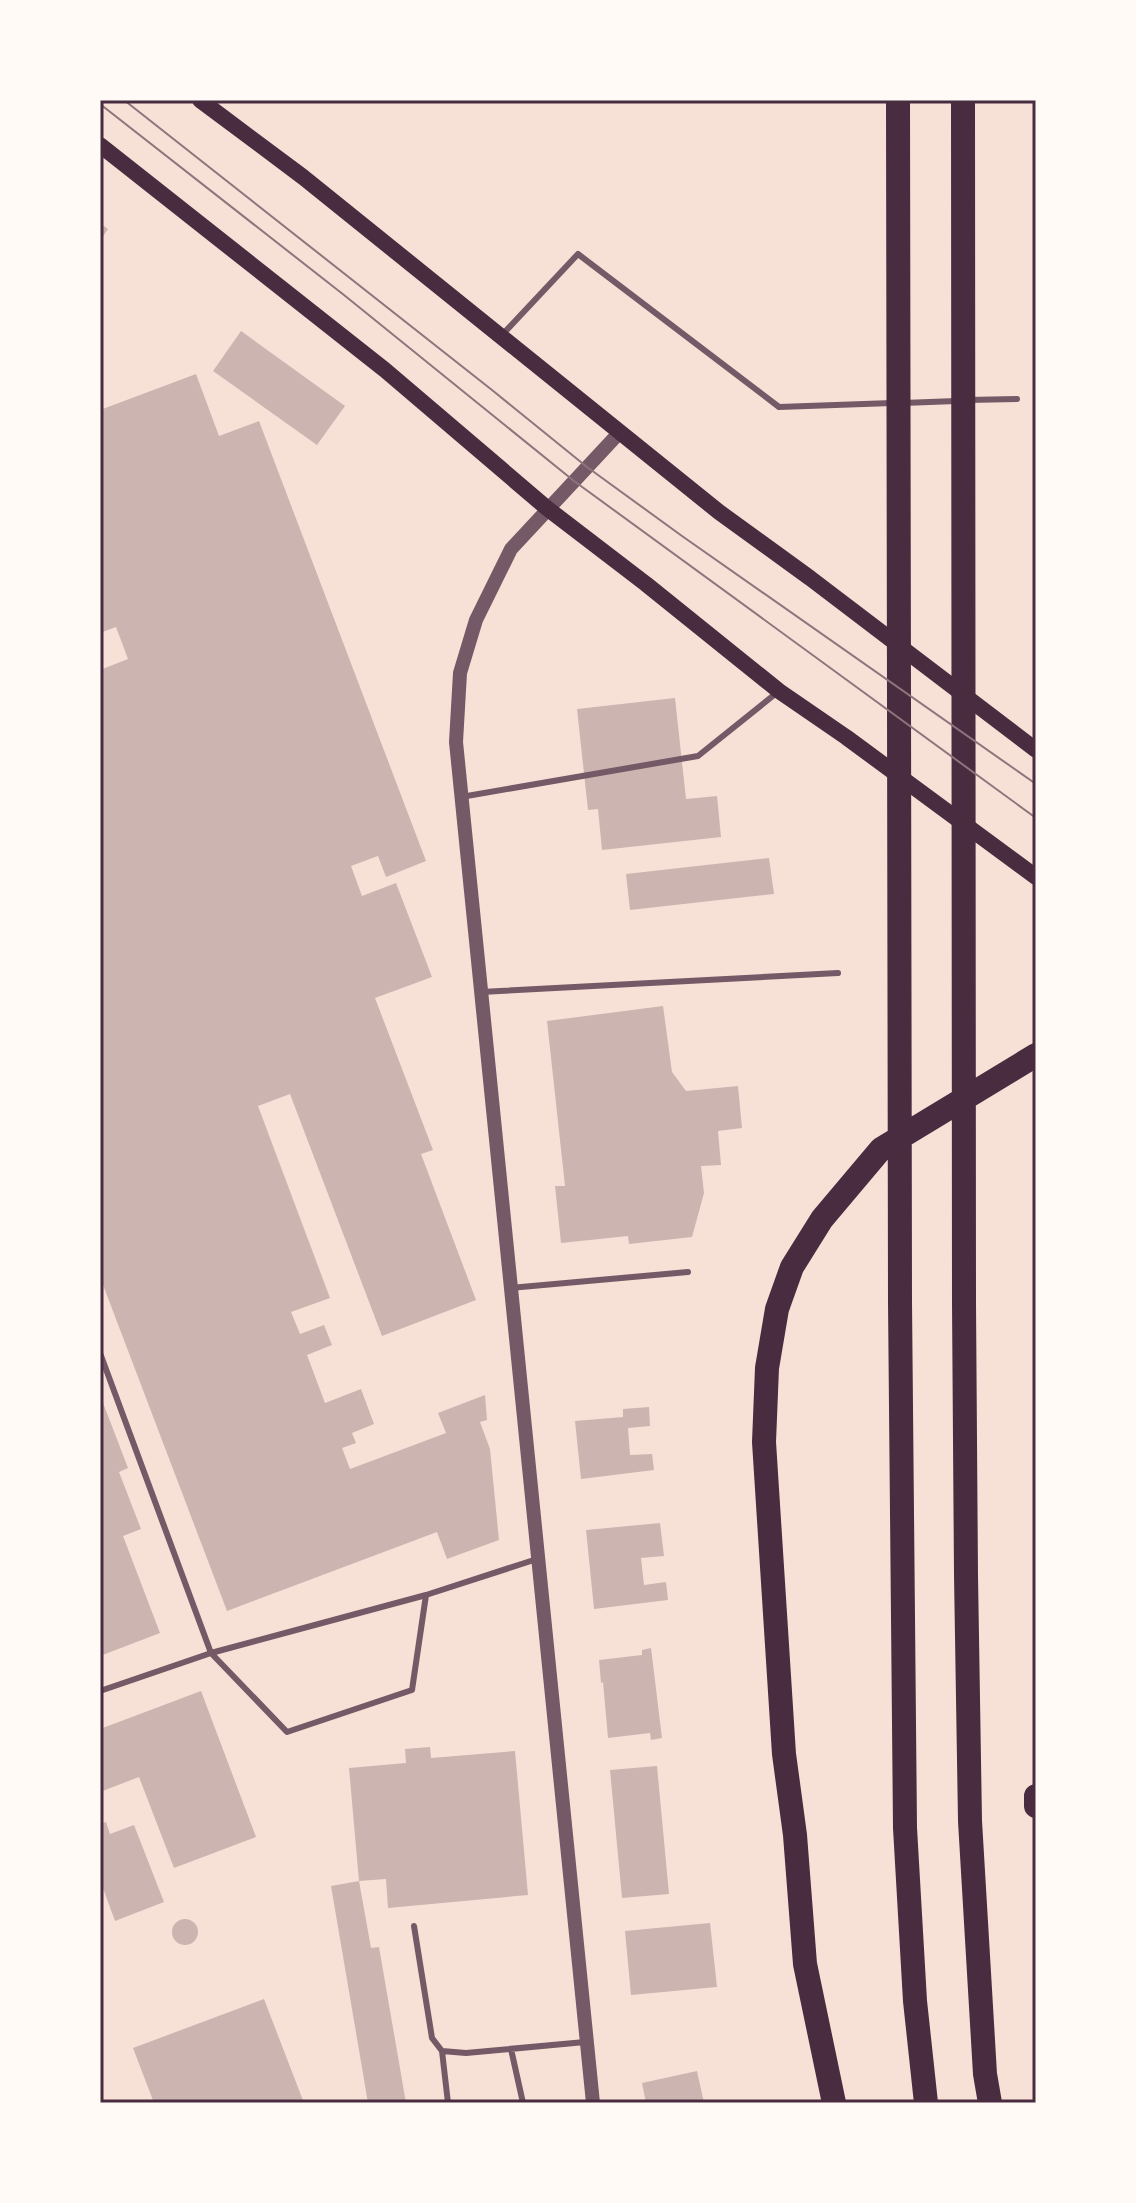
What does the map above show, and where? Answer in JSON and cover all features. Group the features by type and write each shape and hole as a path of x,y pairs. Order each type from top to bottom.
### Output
{"highway":[{"path":"898,100 900,1302 905,1828 915,2001 926,2103"},
{"path":"963,100 964,1303 970,1821 985,2074 990,2103"},
{"path":"834,2103 805,1964 795,1835 784,1754 764,1442 767,1368 777,1309 792,1267 822,1219 881,1149 1029,1059 1036,1037"},
{"path":"1036,1796 1036,1806"}],"main road":[{"path":"200,100 303,177 719,512 1036,750"},
{"path":"100,145 385,370 548,509 779,691 1036,877"}],"street":[{"path":"593,2103 456,742 460,673 476,620 511,549 619,433"}],"lane":[{"path":"502,335 578,254 779,407 1017,399"},
{"path":"461,797 698,756 779,691"},
{"path":"481,992 838,973"},
{"path":"510,1288 688,1272"},
{"path":"100,1353 211,1653 287,1732 412,1690 426,1595"},
{"path":"100,1691 211,1653 426,1595 537,1559"},
{"path":"414,1926 432,2038 442,2051 448,2103"},
{"path":"442,2051 466,2053 585,2042"},
{"path":"511,2049 523,2103"}],"building":[{"path":"100,223 108,229 100,241"},
{"path":"241,331 345,406 317,445 213,371"},
{"path":"196,374 219,436 259,421 426,861 386,877 378,856 351,866 362,896 396,883 432,977 375,998 433,1150 421,1154 476,1300 382,1336 290,1094 258,1106 330,1298 291,1312 300,1334 324,1325 332,1345 307,1355 325,1403 361,1389 374,1424 352,1433 356,1443 342,1448 350,1469 446,1433 438,1413 485,1395 487,1420 480,1422 490,1449 499,1540 447,1559 437,1532 227,1611 100,1277 100,670 128,659 116,627 100,633 100,410"},
{"path":"675,698 686,799 717,796 721,837 602,850 598,809 588,810 577,709"},
{"path":"769,858 774,894 630,910 626,874"},
{"path":"663,1006 672,1072 686,1091 738,1086 742,1128 718,1131 721,1165 701,1166 704,1193 692,1237 629,1244 628,1236 561,1243 555,1186 565,1186 547,1021"},
{"path":"100,1395 128,1468 119,1472 141,1529 123,1536 160,1633 100,1656"},
{"path":"649,1407 650,1426 628,1428 630,1455 652,1454 654,1470 581,1479 575,1421 623,1417 623,1409"},
{"path":"660,1523 664,1556 641,1558 644,1585 666,1582 668,1600 594,1609 586,1530"},
{"path":"651,1648 662,1738 651,1740 650,1733 608,1738 599,1660 642,1655 642,1650"},
{"path":"201,1691 256,1837 174,1868 139,1777 100,1792 100,1729"},
{"path":"430,1747 431,1758 515,1751 528,1895 388,1908 386,1879 359,1881 349,1768 406,1763 405,1749"},
{"path":"657,1766 669,1894 622,1898 610,1770"},
{"path":"106,1822 110,1834 134,1825 164,1902 115,1921 100,1880 100,1824"},
{"path":"359,1881 371,1948 379,1947 406,2103 368,2103 331,1886"},
{"path":"185,1919 194,1923 198,1932 194,1941 185,1945 176,1941 172,1932 176,1923"},
{"path":"710,1923 717,1987 631,1995 625,1931"},
{"path":"264,1999 304,2103 154,2103 133,2048"},
{"path":"697,2071 704,2103 646,2103 642,2083"}],"tram line":[{"path":"124,100 587,467 1036,784"},
{"path":"100,104 344,295 574,481 1036,818"}]}
